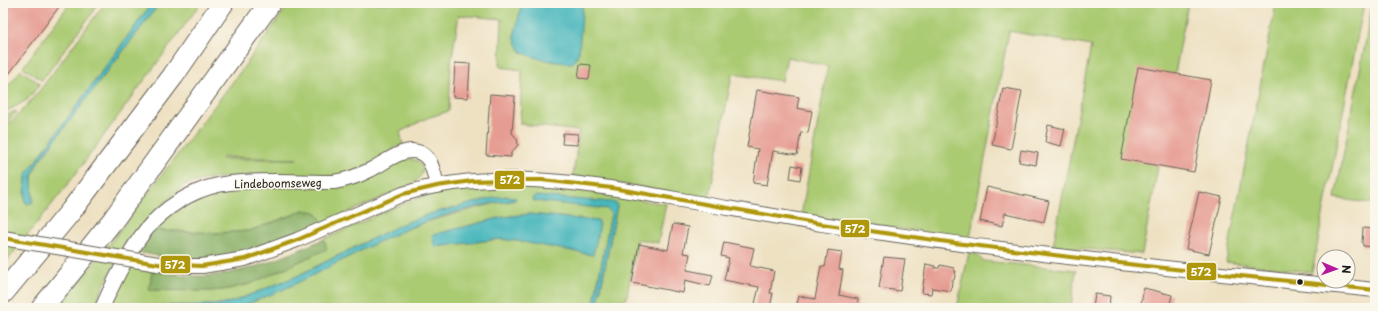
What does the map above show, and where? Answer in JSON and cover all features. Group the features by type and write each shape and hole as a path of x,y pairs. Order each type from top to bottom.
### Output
{"highway":[{"path":"3,293 71,211 173,76 223,3"},
{"path":"42,308 113,220 270,3"},
{"path":"249,33 281,3"}],"street":[{"name":"Lindeboomseweg","path":"102,308 113,284 138,241 152,222 168,208 192,194 209,187 229,183 246,182 324,182 345,180 370,170 401,153 414,151 419,152 431,164 437,186"},
{"path":"3,238 158,264 202,266 245,259 297,240 403,194 437,186 469,182 550,180 624,189 832,226 990,248 1375,290"}],"green space":[{"path":"70,3 97,3 93,12 41,80 23,67"},
{"path":"105,3 152,3 28,172 26,176 25,202 33,202 32,176 38,162 160,3 201,3 72,179 3,266 3,129 19,114 40,90"},
{"path":"290,3 522,3 514,37 521,52 554,62 577,57 583,3 1188,3 1142,254 1053,246 1091,46 1009,31 970,238 801,216 828,66 787,57 782,81 732,74 709,199 573,176 579,131 520,124 522,70 500,67 502,19 459,15 451,62 449,111 427,118 400,132 403,144 357,171 341,176 229,177 207,179 184,185 148,219 130,239 111,271 93,308 58,308 107,247 241,71","holes":["223,157 297,159 222,159"]},
{"path":"1276,3 1364,3 1312,272 1226,262"},
{"path":"1373,3 1375,3 1375,204 1335,198"},
{"path":"21,70 39,83 39,85 27,100 3,113 3,92"},
{"path":"15,111 17,112 3,125 3,117"},
{"path":"404,158 412,159 421,164 422,172 417,181 411,185 323,223 303,210 249,231 215,233 153,230 175,212 212,193 239,187 329,187"},
{"path":"522,186 584,191 666,204 658,243 638,239 626,300 622,300 620,308 597,308 617,206 607,209 611,214 593,308 234,308 249,304 399,232 429,221 496,203 515,200 453,208 429,214 367,241 297,276 232,302 214,305 125,306 122,308 108,308 128,267 152,271 150,290 223,290 250,284 326,249 324,239 410,201 450,190","holes":["529,214 599,221 517,241 500,239 435,247 433,235 503,217"]},
{"path":"303,210 316,212 323,223 245,254 206,260 164,257 137,252 153,230 215,233 249,231"},
{"path":"324,239 327,249 250,284 223,290 208,291 149,290 152,271 194,276 223,274 267,263"},
{"path":"969,252 977,255 983,261 1076,270 1071,308 957,308"}],"water":[{"path":"152,3 160,3 38,162 32,176 33,202 28,204 25,202 26,176 28,172"},
{"path":"522,3 583,3 579,52 573,63 562,63 546,60 525,54 521,51 514,37"},
{"path":"506,196 516,198 512,201 494,203 421,223 378,242 297,283 255,301 234,308 122,308 125,306 214,305 232,302 297,276 400,225 429,214"},
{"path":"535,196 616,203 617,206 597,308 593,308 611,214 607,209 534,201 532,198"},
{"path":"529,214 599,221 599,230 593,255 500,239 435,247 432,235 503,217"}],"building":[{"path":"3,3 62,3 3,82"},
{"path":"455,63 470,64 468,98 453,97"},
{"path":"580,64 591,65 589,79 578,78"},
{"path":"1138,67 1211,80 1194,172 1121,159"},
{"path":"1003,88 1022,91 1011,149 992,145"},
{"path":"757,90 799,97 797,108 812,111 808,133 801,132 797,155 773,151 767,185 753,183 758,149 747,147"},
{"path":"490,94 515,96 512,133 517,139 518,145 511,153 511,157 486,155"},
{"path":"1048,125 1065,129 1061,146 1045,142"},
{"path":"563,133 578,134 577,145 562,144"},
{"path":"1021,150 1038,153 1036,165 1019,162"},
{"path":"792,165 802,167 800,180 790,178"},
{"path":"987,187 1049,201 1044,222 1005,213 1002,226 980,221"},
{"path":"1199,192 1222,197 1209,254 1186,249"},
{"path":"673,224 688,227 683,253 690,254 687,270 713,275 710,286 685,280 683,293 632,283 639,244 668,250"},
{"path":"1363,228 1375,229 1375,247 1363,246"},
{"path":"724,242 754,248 750,266 774,271 770,293 773,293 770,308 754,308 759,287 724,280 729,258 721,256"},
{"path":"828,250 842,252 839,269 843,270 839,295 858,299 857,308 796,308 799,296 815,299 821,266 825,267"},
{"path":"884,257 905,259 900,291 879,288"},
{"path":"926,264 935,266 935,268 939,268 940,265 954,268 954,271 956,271 954,280 952,280 951,291 932,288 931,294 922,293"},
{"path":"1144,288 1172,295 1169,308 1140,308"},
{"path":"1095,294 1110,296 1109,308 1093,308"}],"transit line":[{"name":"572","path":"3,238 158,264 202,266 245,259 297,240 403,194 437,186 472,181 542,180 612,188 821,224 955,243 1136,265 1375,290"}]}
